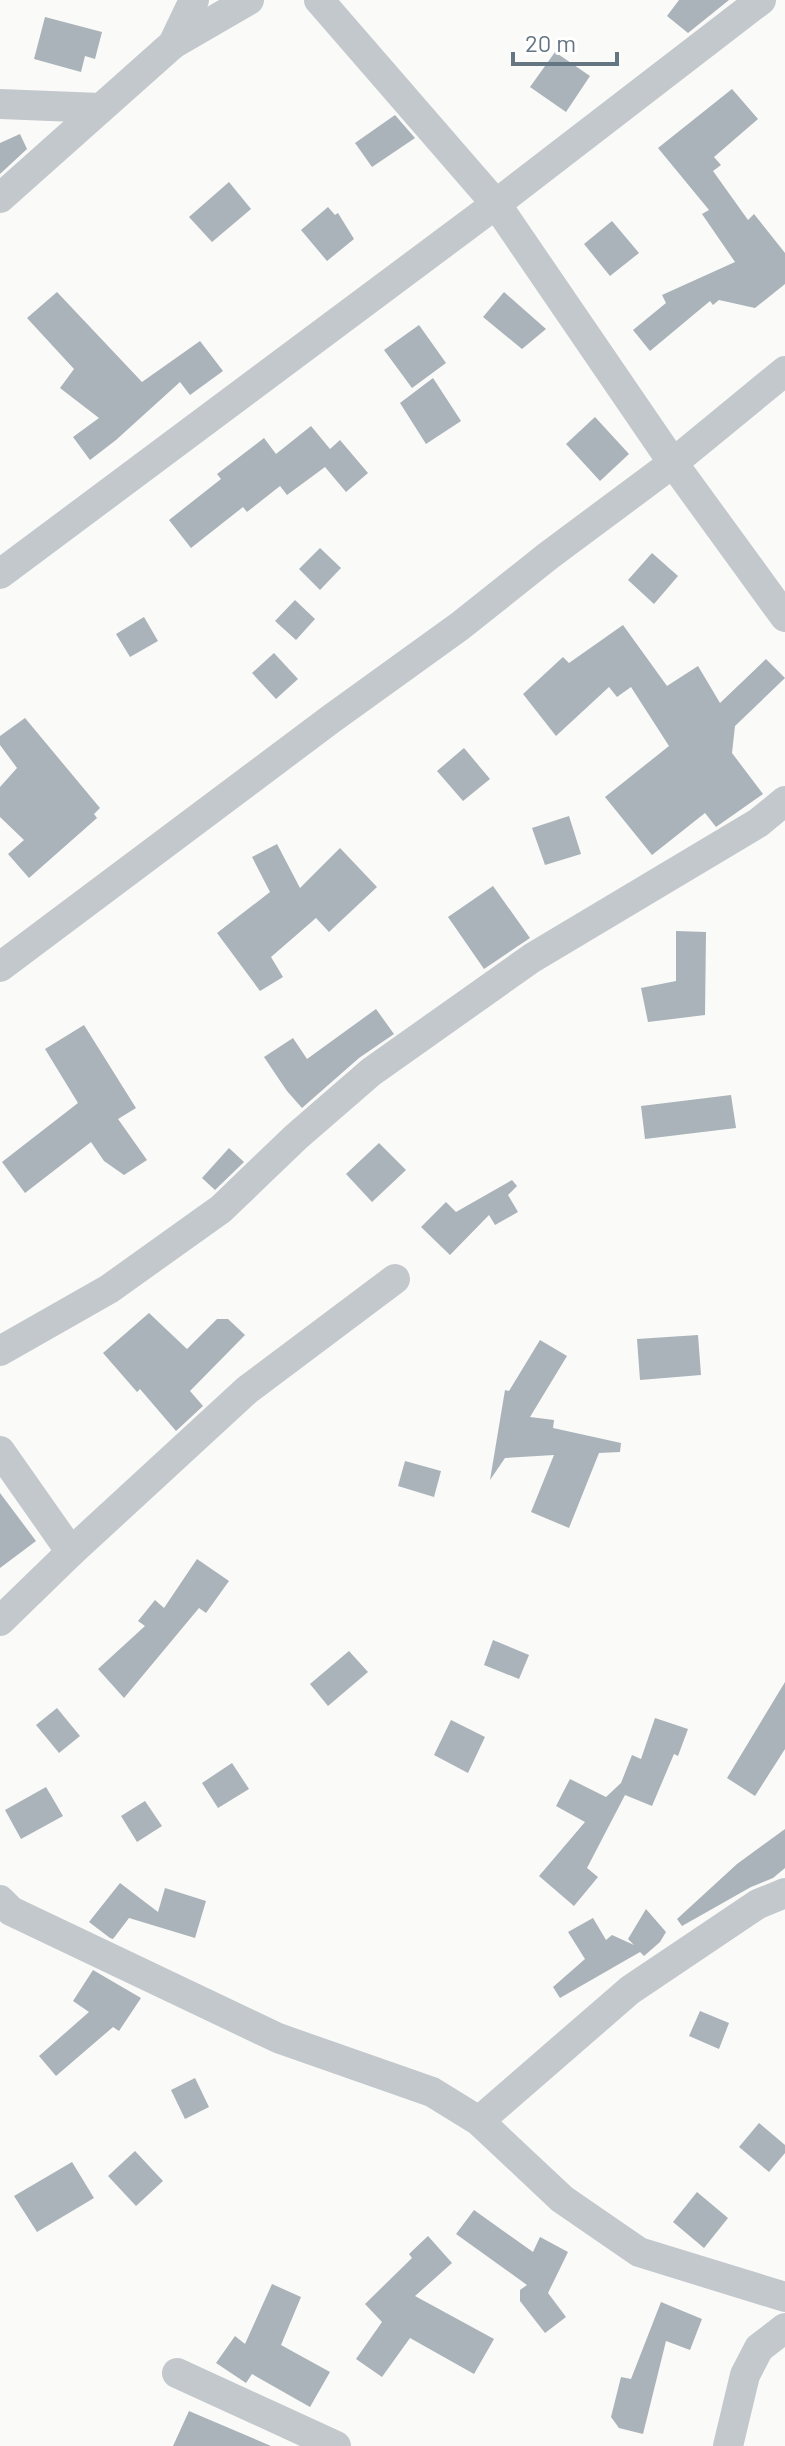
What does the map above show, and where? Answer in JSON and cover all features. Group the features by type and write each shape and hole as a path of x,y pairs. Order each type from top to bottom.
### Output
{"street":[{"path":"173,44 194,0"},
{"path":"0,198 173,44 249,0"},
{"path":"319,0 496,204 673,463 785,617"},
{"path":"0,574 496,204 761,0"},
{"path":"0,104 100,108"},
{"path":"0,967 460,626 673,463 785,371"},
{"path":"0,1351 109,1289 221,1209 296,1137 371,1072 532,958 758,823 785,801"},
{"path":"0,1621 247,1390 395,1279"},
{"path":"0,1451 71,1552"},
{"path":"479,2121 630,1990 758,1904 785,1893"},
{"path":"0,1900 11,1911 37,1924 278,2038 432,2092 479,2121 562,2199 639,2252 785,2297"},
{"path":"728,2446 745,2375 759,2348 785,2328"},
{"path":"177,2373 336,2446"}],"building":[{"path":"679,0 729,0 688,33 667,16"},
{"path":"45,17 102,32 95,59 85,56 81,72 34,59"},
{"path":"555,52 590,76 566,112 530,87"},
{"path":"732,89 758,119 714,157 721,165 713,171 748,220 754,214 785,253 785,284 755,308 719,300 713,305 710,301 650,351 633,330 666,303 662,295 735,262 702,214 709,210 658,148"},
{"path":"395,115 415,138 372,167 355,143"},
{"path":"20,134 27,149 0,174 0,143"},
{"path":"229,182 251,209 212,242 189,217"},
{"path":"328,207 335,215 338,213 354,239 327,261 301,230"},
{"path":"612,221 639,253 610,276 584,244"},
{"path":"57,292 142,382 200,341 223,371 190,395 180,382 90,460 73,437 99,418 60,388 74,369 27,318"},
{"path":"504,292 546,329 522,349 483,317"},
{"path":"419,325 446,363 412,388 384,350"},
{"path":"433,378 461,421 426,444 400,403"},
{"path":"595,417 629,454 600,481 566,444"},
{"path":"311,426 330,449 340,440 368,473 346,492 325,467 287,495 280,486 247,512 243,507 191,548 169,520 221,479 217,474 264,438 276,454"},
{"path":"320,548 341,568 320,590 299,569"},
{"path":"652,553 678,576 654,604 628,580"},
{"path":"295,600 315,619 296,640 275,621"},
{"path":"144,617 158,641 130,657 116,634"},
{"path":"623,625 667,686 698,666 720,703 766,659 785,678 735,726 732,753 763,794 716,827 705,813 652,855 605,797 669,746 631,687 617,697 609,687 556,736 523,694 563,657 569,663"},
{"path":"274,653 298,679 276,699 252,673"},
{"path":"25,718 100,808 94,814 97,818 29,878 8,854 24,840 0,817 0,787 17,768 0,745 0,736"},
{"path":"464,748 490,779 463,801 437,771"},
{"path":"569,816 581,854 545,865 532,828"},
{"path":"277,844 300,888 340,848 377,887 329,932 316,918 271,957 283,977 260,991 217,933 270,892 252,857"},
{"path":"493,886 530,938 484,969 448,917"},
{"path":"676,931 706,932 705,1015 648,1022 641,988 676,981"},
{"path":"376,1009 394,1034 359,1058 302,1108 264,1057 293,1038 307,1059"},
{"path":"84,1025 136,1108 118,1119 147,1160 124,1175 104,1161 91,1142 25,1193 2,1162 78,1103 45,1049"},
{"path":"731,1095 736,1128 645,1139 641,1106"},
{"path":"379,1143 406,1170 372,1202 346,1174"},
{"path":"229,1148 244,1162 215,1190 202,1178"},
{"path":"512,1180 517,1186 508,1195 518,1212 495,1225 489,1215 450,1255 421,1227 446,1202 456,1212"},
{"path":"149,1313 187,1349 217,1319 228,1319 245,1335 190,1391 203,1406 176,1431 140,1389 137,1392 103,1353"},
{"path":"698,1335 701,1375 640,1380 637,1339"},
{"path":"540,1340 567,1356 530,1417 554,1420 553,1428 621,1443 620,1452 599,1453 569,1528 531,1512 554,1455 505,1458 490,1480 505,1390 509,1391"},
{"path":"405,1461 441,1471 434,1497 398,1486"},
{"path":"0,1493 36,1541 0,1568"},
{"path":"197,1559 229,1581 206,1613 199,1608 124,1698 98,1669 145,1626 138,1621 155,1600 164,1608"},
{"path":"493,1640 529,1655 519,1679 484,1665"},
{"path":"349,1651 368,1672 328,1706 310,1684"},
{"path":"785,1682 785,1749 755,1796 727,1778"},
{"path":"57,1708 80,1736 59,1753 36,1725"},
{"path":"655,1718 688,1729 678,1756 674,1754 652,1806 625,1795 587,1868 598,1877 574,1906 539,1876 585,1822 556,1806 570,1779 606,1797 621,1783 632,1755 641,1759"},
{"path":"451,1720 485,1737 468,1773 434,1755"},
{"path":"232,1763 249,1789 218,1808 202,1783"},
{"path":"46,1787 63,1816 21,1839 5,1810"},
{"path":"145,1801 162,1826 137,1842 121,1816"},
{"path":"785,1829 785,1868 773,1878 682,1926 677,1919 737,1864"},
{"path":"120,1883 158,1912 165,1888 206,1901 195,1938 129,1918 113,1939 110,1938 89,1922"},
{"path":"646,1909 666,1932 660,1942 644,1956 640,1952 560,1998 553,1987 585,1959 568,1932 593,1918 606,1940 612,1935 634,1945 628,1939"},
{"path":"93,1970 141,1998 119,2031 113,2027 56,2076 39,2056 89,2012 73,2001"},
{"path":"700,2011 729,2023 719,2049 689,2036"},
{"path":"195,2078 209,2107 185,2119 171,2090"},
{"path":"759,2123 785,2145 785,2153 769,2172 739,2147"},
{"path":"135,2151 163,2181 136,2206 108,2176"},
{"path":"72,2162 94,2198 37,2232 14,2196"},
{"path":"697,2192 728,2218 704,2248 673,2222"},
{"path":"474,2210 533,2252 540,2237 568,2252 548,2293 566,2317 545,2333 520,2301 520,2290 527,2285 456,2234"},
{"path":"428,2236 452,2263 415,2296 494,2339 474,2374 410,2338 382,2377 356,2359 382,2322 365,2304 412,2258 409,2254"},
{"path":"272,2284 301,2297 281,2345 330,2372 310,2407 252,2374 246,2383 216,2363 235,2336 245,2344"},
{"path":"661,2302 702,2319 690,2350 666,2341 643,2434 619,2428 611,2417 621,2377 631,2379"},
{"path":"189,2411 203,2417 271,2446 173,2446"}]}
